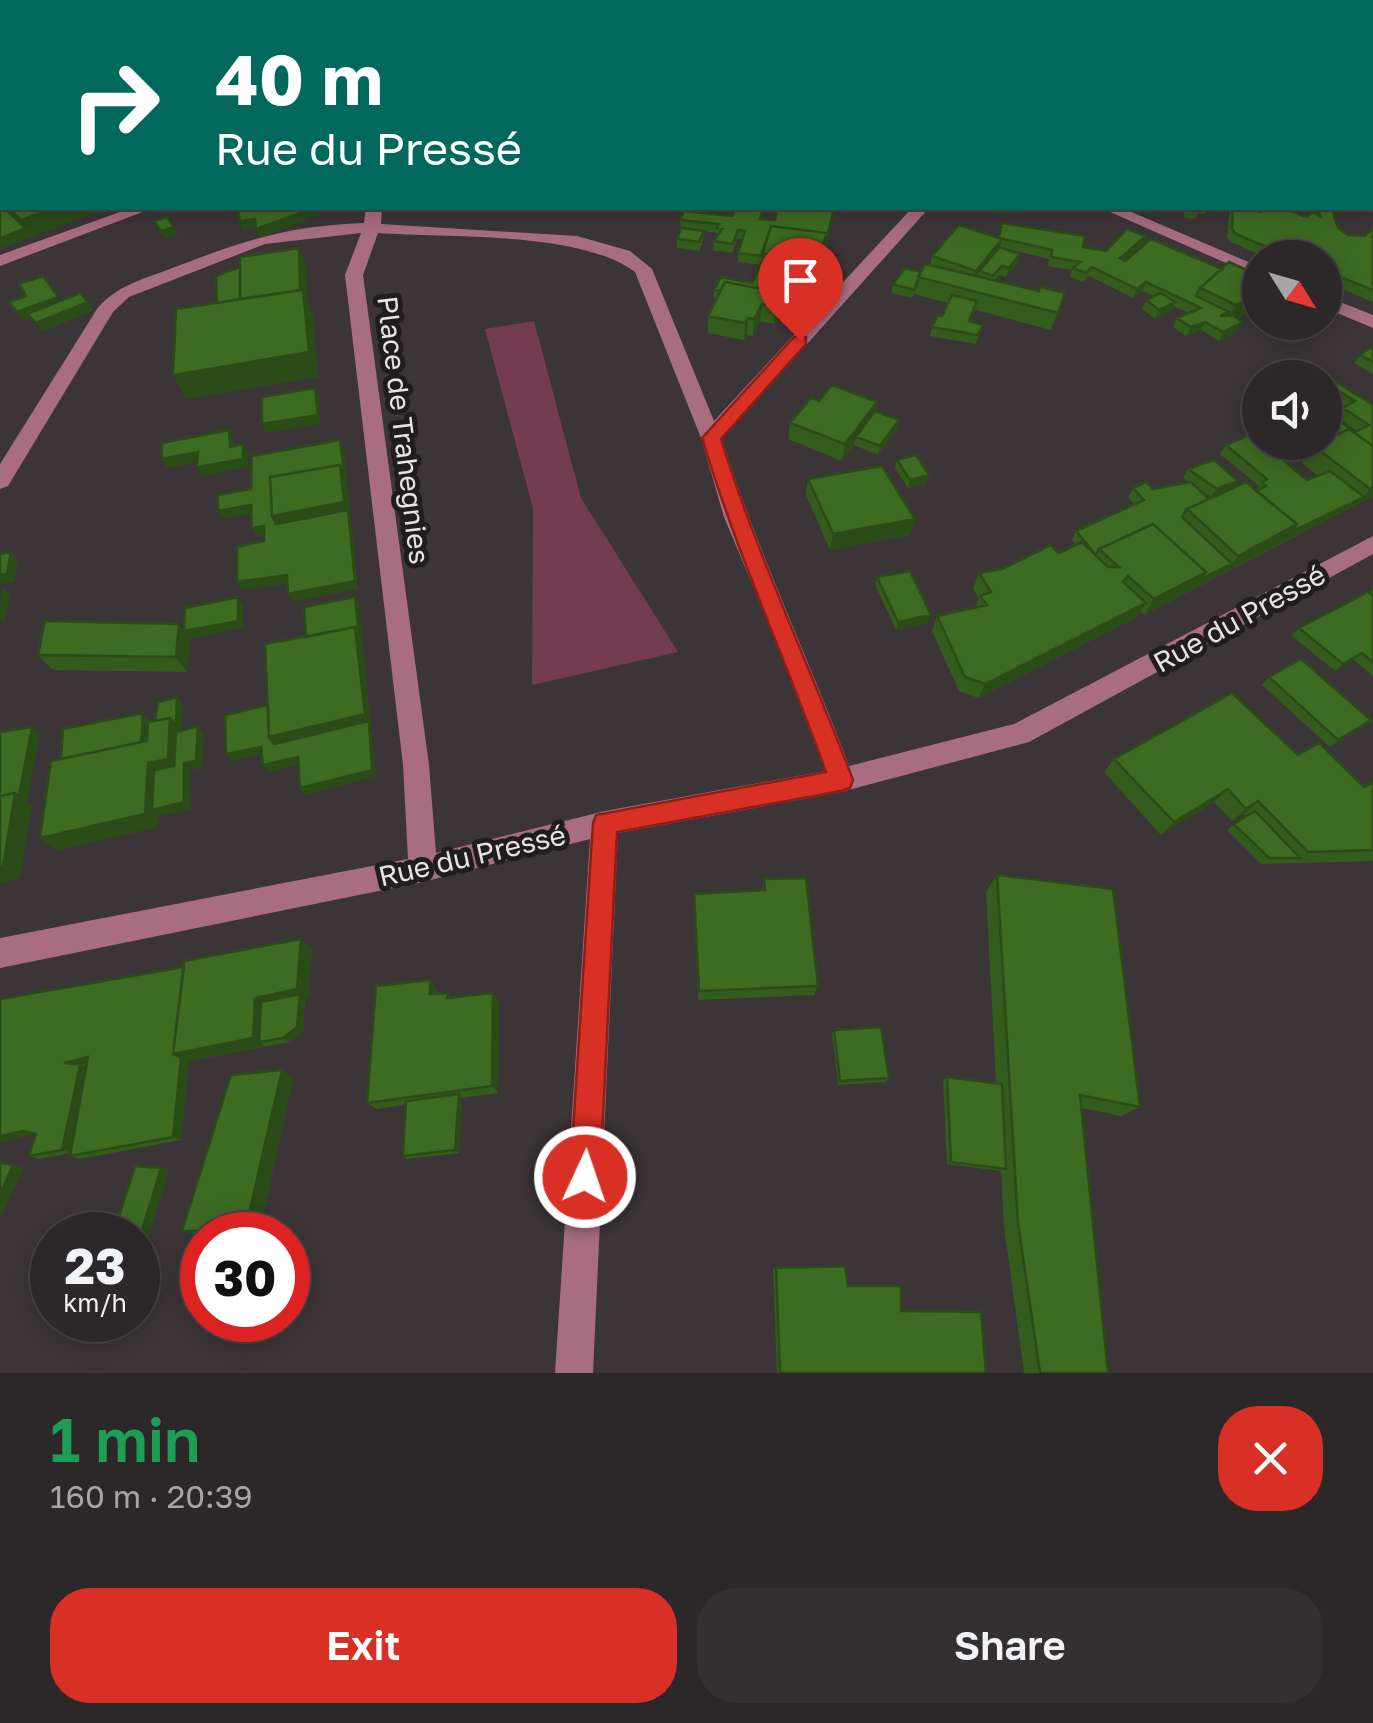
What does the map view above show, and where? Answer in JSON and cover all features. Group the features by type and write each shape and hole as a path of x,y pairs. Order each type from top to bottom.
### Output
{"street":[{"path":"0,261 140,210"},
{"path":"711,438 919,210"},
{"path":"1113,210 1242,265"},
{"path":"0,480 106,308 123,293 261,240 373,218 577,241 624,255 643,269 711,438 735,517 806,684 841,780"},
{"name":"Place de Trahegnies","path":"373,218 354,275 416,765 423,869"},
{"path":"1342,308 1373,322"},
{"name":"Rue du Pressé","path":"0,954 423,869 605,823 841,780 1020,734 1373,544"},
{"path":"574,1373 605,823"}],"shaded area":[{"path":"534,321 581,498 678,652 532,685 533,508 485,329"}],"building":[{"path":"0,210 6,210 26,228 0,238"},
{"path":"10,210 49,210 21,220"},
{"path":"735,210 762,210 760,219 775,220 777,210 834,210 826,241 827,233 771,226 762,256 738,253 745,231 738,230 733,244 714,241 722,229 717,228 719,224 680,220 684,211 732,216"},
{"path":"1233,210 1288,210 1307,217 1312,212 1320,216 1318,210 1333,210 1338,228 1348,235 1365,236 1373,228 1373,290 1342,278 1342,240 1250,240 1232,229"},
{"path":"238,211 303,212 256,229 255,219 240,221"},
{"path":"167,217 174,227 161,231 154,221"},
{"path":"1002,223 1085,236 1083,247 1106,251 1127,229 1146,236 1120,258 1125,261 1151,239 1222,269 1196,296 1229,312 1220,316 1232,315 1242,322 1223,332 1205,322 1191,327 1177,318 1201,308 1146,282 1137,289 1092,267 1086,273 1073,268 1080,262 1051,257 1052,250 999,238"},
{"path":"959,225 1002,239 976,271 932,256"},
{"path":"771,226 827,233 817,260 762,253"},
{"path":"681,228 704,231 699,242 677,239"},
{"path":"999,247 1020,254 1009,268 1002,266 993,276 980,271"},
{"path":"299,248 300,290 240,299 240,257"},
{"path":"762,262 816,268 810,281 788,302 789,294 725,282 720,291 714,290 721,277 752,283"},
{"path":"1229,262 1242,268 1242,302 1236,305 1200,288"},
{"path":"925,264 1039,291 1040,287 1065,293 1058,313 918,277"},
{"path":"240,267 240,299 217,303 216,276"},
{"path":"905,268 921,272 914,290 893,284"},
{"path":"43,276 58,297 17,312 9,302 26,296 19,284"},
{"path":"725,282 789,294 775,307 762,304 754,319 748,318 745,323 708,316"},
{"path":"303,290 309,352 173,375 176,309"},
{"path":"80,293 88,302 36,323 27,314"},
{"path":"1161,293 1175,302 1159,310 1146,300"},
{"path":"952,295 977,301 969,321 983,325 978,335 932,327"},
{"path":"1373,346 1373,362 1360,355"},
{"path":"832,385 877,402 845,444 790,423 811,398 819,401"},
{"path":"1342,386 1373,405 1373,446 1349,429 1342,432 1342,423 1355,432 1369,425 1343,408 1355,401 1342,393"},
{"path":"315,388 318,415 262,424 262,397"},
{"path":"875,411 899,420 880,446 856,437"},
{"path":"1349,429 1373,446 1370,489 1332,460 1342,460 1342,432"},
{"path":"229,430 230,447 243,444 243,459 197,467 198,452 162,459 162,443"},
{"path":"1242,438 1242,458 1226,445"},
{"path":"340,440 344,473 340,465 270,477 272,516 276,524 348,510 355,581 288,594 287,575 237,582 237,547 264,541 264,526 252,528 251,505 218,511 218,495 251,489 252,456"},
{"path":"916,455 929,475 910,480 897,460"},
{"path":"1214,460 1238,481 1217,489 1188,469"},
{"path":"1244,460 1283,460 1307,480 1330,471 1364,497 1291,532 1297,524 1256,491 1266,486 1262,482 1267,479"},
{"path":"340,465 344,502 272,516 270,477"},
{"path":"882,466 915,519 833,534 808,479"},
{"path":"1146,482 1153,489 1191,482 1209,499 1187,509 1182,517 1232,564 1201,579 1206,572 1153,524 1099,549 1096,555 1076,531 1144,500 1133,488"},
{"path":"1246,482 1297,524 1238,556 1187,509"},
{"path":"1153,524 1206,572 1154,599 1128,576 1123,582 1146,603 985,684 965,677 937,616 987,605 980,596 991,592 979,573 1002,569 1051,545 1059,553 1082,542 1108,567 1119,567 1099,549"},
{"path":"11,552 7,574 0,575 0,554"},
{"path":"910,571 931,615 898,622 877,577"},
{"path":"1368,592 1373,596 1373,662 1362,653 1343,664 1299,628"},
{"path":"238,597 238,621 184,631 185,608"},
{"path":"355,597 359,635 355,627 306,637 304,607"},
{"path":"45,621 179,624 176,657 38,655"},
{"path":"355,627 365,714 269,737 265,644"},
{"path":"1301,659 1371,720 1338,740 1269,677"},
{"path":"1232,693 1298,755 1319,743 1364,787 1373,782 1373,850 1308,852 1258,801 1246,809 1228,789 1174,822 1114,759"},
{"path":"177,697 176,725 170,718 155,721 158,702"},
{"path":"268,705 269,737 274,744 369,721 372,770 300,788 298,757 263,765 261,747 226,754 225,715"},
{"path":"143,713 141,742 61,759 63,729"},
{"path":"170,718 168,759 148,763 145,814 40,838 51,761 147,741 148,722"},
{"path":"198,726 196,761 184,763 184,802 152,810 154,770 174,766 176,732"},
{"path":"32,727 19,796 0,796 0,732"},
{"path":"15,793 3,867 0,867 0,796"},
{"path":"1255,811 1300,858 1269,858 1234,824"},
{"path":"997,875 1113,889 1140,1107 1080,1095 1108,1373 1040,1373 1018,1223"},
{"path":"806,878 818,986 699,991 694,894 765,890 764,879"},
{"path":"301,939 297,989 255,998 253,1038 173,1054 184,961"},
{"path":"184,967 173,1054 181,1058 173,1137 70,1156 88,1057 64,1063 80,1065 62,1150 29,1156 36,1134 23,1131 0,1136 0,999"},
{"path":"430,980 430,994 449,993 447,998 493,993 492,1086 367,1103 376,986"},
{"path":"300,994 297,1027 283,1038 259,1042 261,1002"},
{"path":"881,1027 889,1078 840,1081 834,1030"},
{"path":"282,1070 249,1212 188,1212 231,1075"},
{"path":"947,1077 1002,1084 1006,1169 951,1162"},
{"path":"459,1094 455,1150 403,1156 406,1101"},
{"path":"0,1163 13,1165 0,1194"},
{"path":"135,1166 161,1168 148,1212 120,1212"},
{"path":"845,1266 848,1286 901,1286 901,1311 981,1312 986,1373 780,1373 776,1268"}],"route":[{"path":"585,1177 605,823 841,780 806,684 735,517 711,438 800,340"}]}
